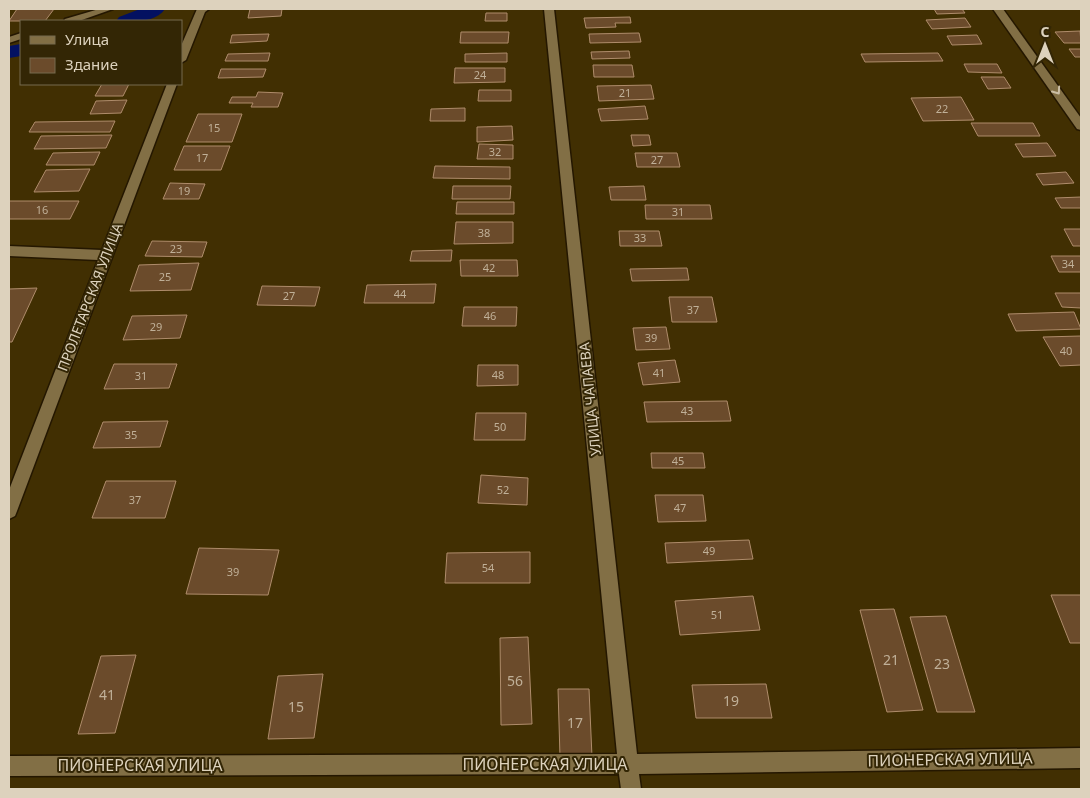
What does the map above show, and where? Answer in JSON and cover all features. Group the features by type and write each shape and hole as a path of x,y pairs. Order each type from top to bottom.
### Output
{"street":[{"path":"71,20 108,9"},
{"name":"УЛИЦА ЧАПАЕВА","path":"549,9 631,789"},
{"path":"998,9 1081,126"},
{"path":"182,58 202,10"},
{"name":"ПРОЛЕТАРСКАЯ УЛИЦА","path":"9,511 105,255 172,85"},
{"path":"9,251 105,255"},
{"name":"ПИОНЕРСКАЯ УЛИЦА","path":"9,766 628,764 1081,758"}],"building":[{"path":"17,9 54,9 46,20 9,21"},
{"path":"250,9 282,9 281,16 248,18"},
{"path":"934,9 962,9 965,13 937,14"},
{"path":"486,13 507,13 507,21 485,21"},
{"path":"630,17 631,23 615,23 616,27 586,28 584,18"},
{"path":"965,18 971,27 932,29 926,20"},
{"path":"1080,31 1081,43 1064,43 1055,32"},
{"path":"461,32 509,32 508,43 460,43"},
{"path":"639,33 641,42 590,43 589,34"},
{"path":"269,34 267,41 230,43 232,35"},
{"path":"977,35 982,44 952,45 947,36"},
{"path":"1069,49 1081,49 1081,57 1075,57"},
{"path":"629,51 630,58 592,59 591,52"},
{"path":"270,53 268,61 225,61 228,54"},
{"path":"507,53 507,62 465,62 465,54"},
{"path":"938,53 943,61 865,62 861,54"},
{"path":"964,64 997,64 1002,73 968,72"},
{"path":"593,65 632,65 634,77 594,77"},
{"path":"455,68 505,68 505,82 454,83"},
{"path":"221,69 266,69 263,77 218,78"},
{"path":"981,77 1004,77 1011,88 988,89"},
{"path":"101,85 128,85 123,96 95,96"},
{"path":"651,85 654,99 599,101 597,86"},
{"path":"479,90 511,90 511,101 478,101"},
{"path":"258,92 283,93 278,107 251,107 253,103 229,103 232,97 256,97"},
{"path":"961,97 974,120 923,121 911,98"},
{"path":"127,100 121,113 90,114 96,101"},
{"path":"645,106 648,119 601,121 598,109"},
{"path":"465,108 465,121 430,121 431,109"},
{"path":"198,114 242,114 232,142 186,142"},
{"path":"115,121 110,132 29,132 35,122"},
{"path":"971,123 1033,123 1040,136 978,136"},
{"path":"512,126 513,140 477,142 477,127"},
{"path":"112,135 106,148 34,149 41,136"},
{"path":"631,135 649,135 651,145 633,146"},
{"path":"1047,143 1056,156 1023,157 1015,144"},
{"path":"479,144 513,145 513,159 477,159"},
{"path":"184,146 230,146 221,170 174,170"},
{"path":"100,152 94,165 46,165 53,153"},
{"path":"635,153 677,153 680,167 637,167"},
{"path":"435,166 510,167 510,179 433,178"},
{"path":"90,169 79,191 34,192 46,170"},
{"path":"1066,172 1074,183 1043,185 1036,174"},
{"path":"170,183 205,184 199,199 163,199"},
{"path":"453,186 511,186 510,199 452,199"},
{"path":"644,186 646,200 611,200 609,187"},
{"path":"1081,197 1081,208 1061,208 1055,198"},
{"path":"9,201 79,201 70,219 9,219"},
{"path":"457,202 514,202 514,214 456,214"},
{"path":"645,205 710,205 712,219 646,219"},
{"path":"456,222 513,222 513,243 454,244"},
{"path":"1064,229 1081,229 1081,246 1073,246"},
{"path":"619,231 659,231 662,246 620,246"},
{"path":"152,241 207,242 202,257 145,256"},
{"path":"452,250 451,261 410,261 412,251"},
{"path":"1051,256 1081,256 1081,272 1059,272"},
{"path":"460,260 517,260 518,276 461,276"},
{"path":"199,263 191,290 130,291 139,265"},
{"path":"687,268 689,280 632,281 630,269"},
{"path":"436,284 434,303 364,303 367,285"},
{"path":"262,286 320,287 315,306 257,305"},
{"path":"37,288 12,342 9,342 9,289"},
{"path":"1055,293 1081,293 1081,308 1062,307"},
{"path":"669,297 712,297 717,322 672,322"},
{"path":"464,307 517,307 516,326 462,326"},
{"path":"1074,312 1081,329 1016,331 1008,314"},
{"path":"187,315 180,338 123,340 132,316"},
{"path":"666,327 670,349 636,350 633,328"},
{"path":"1081,336 1081,365 1060,366 1043,337"},
{"path":"675,360 680,382 643,385 638,363"},
{"path":"114,364 177,364 169,388 104,389"},
{"path":"478,365 518,365 518,385 477,386"},
{"path":"727,401 731,421 647,422 644,402"},
{"path":"476,413 526,413 525,440 474,440"},
{"path":"168,421 160,447 93,448 103,422"},
{"path":"651,453 703,453 705,468 652,468"},
{"path":"481,475 528,478 527,505 478,503"},
{"path":"106,481 176,481 165,518 92,518"},
{"path":"655,495 703,495 706,521 658,522"},
{"path":"749,540 753,559 667,563 665,543"},
{"path":"199,548 279,550 268,595 186,594"},
{"path":"530,552 530,583 445,583 447,553"},
{"path":"1051,595 1081,595 1081,643 1070,643"},
{"path":"753,596 760,630 680,635 675,601"},
{"path":"894,609 923,710 887,712 860,610"},
{"path":"946,616 975,712 937,712 910,617"},
{"path":"528,637 532,724 501,725 500,638"},
{"path":"136,655 115,733 78,734 101,656"},
{"path":"323,674 314,738 268,739 278,676"},
{"path":"766,684 772,718 696,718 692,685"},
{"path":"558,689 589,689 592,757 560,757"}],"waterway":[{"path":"128,20 156,9"},
{"path":"9,52 20,50"}]}
